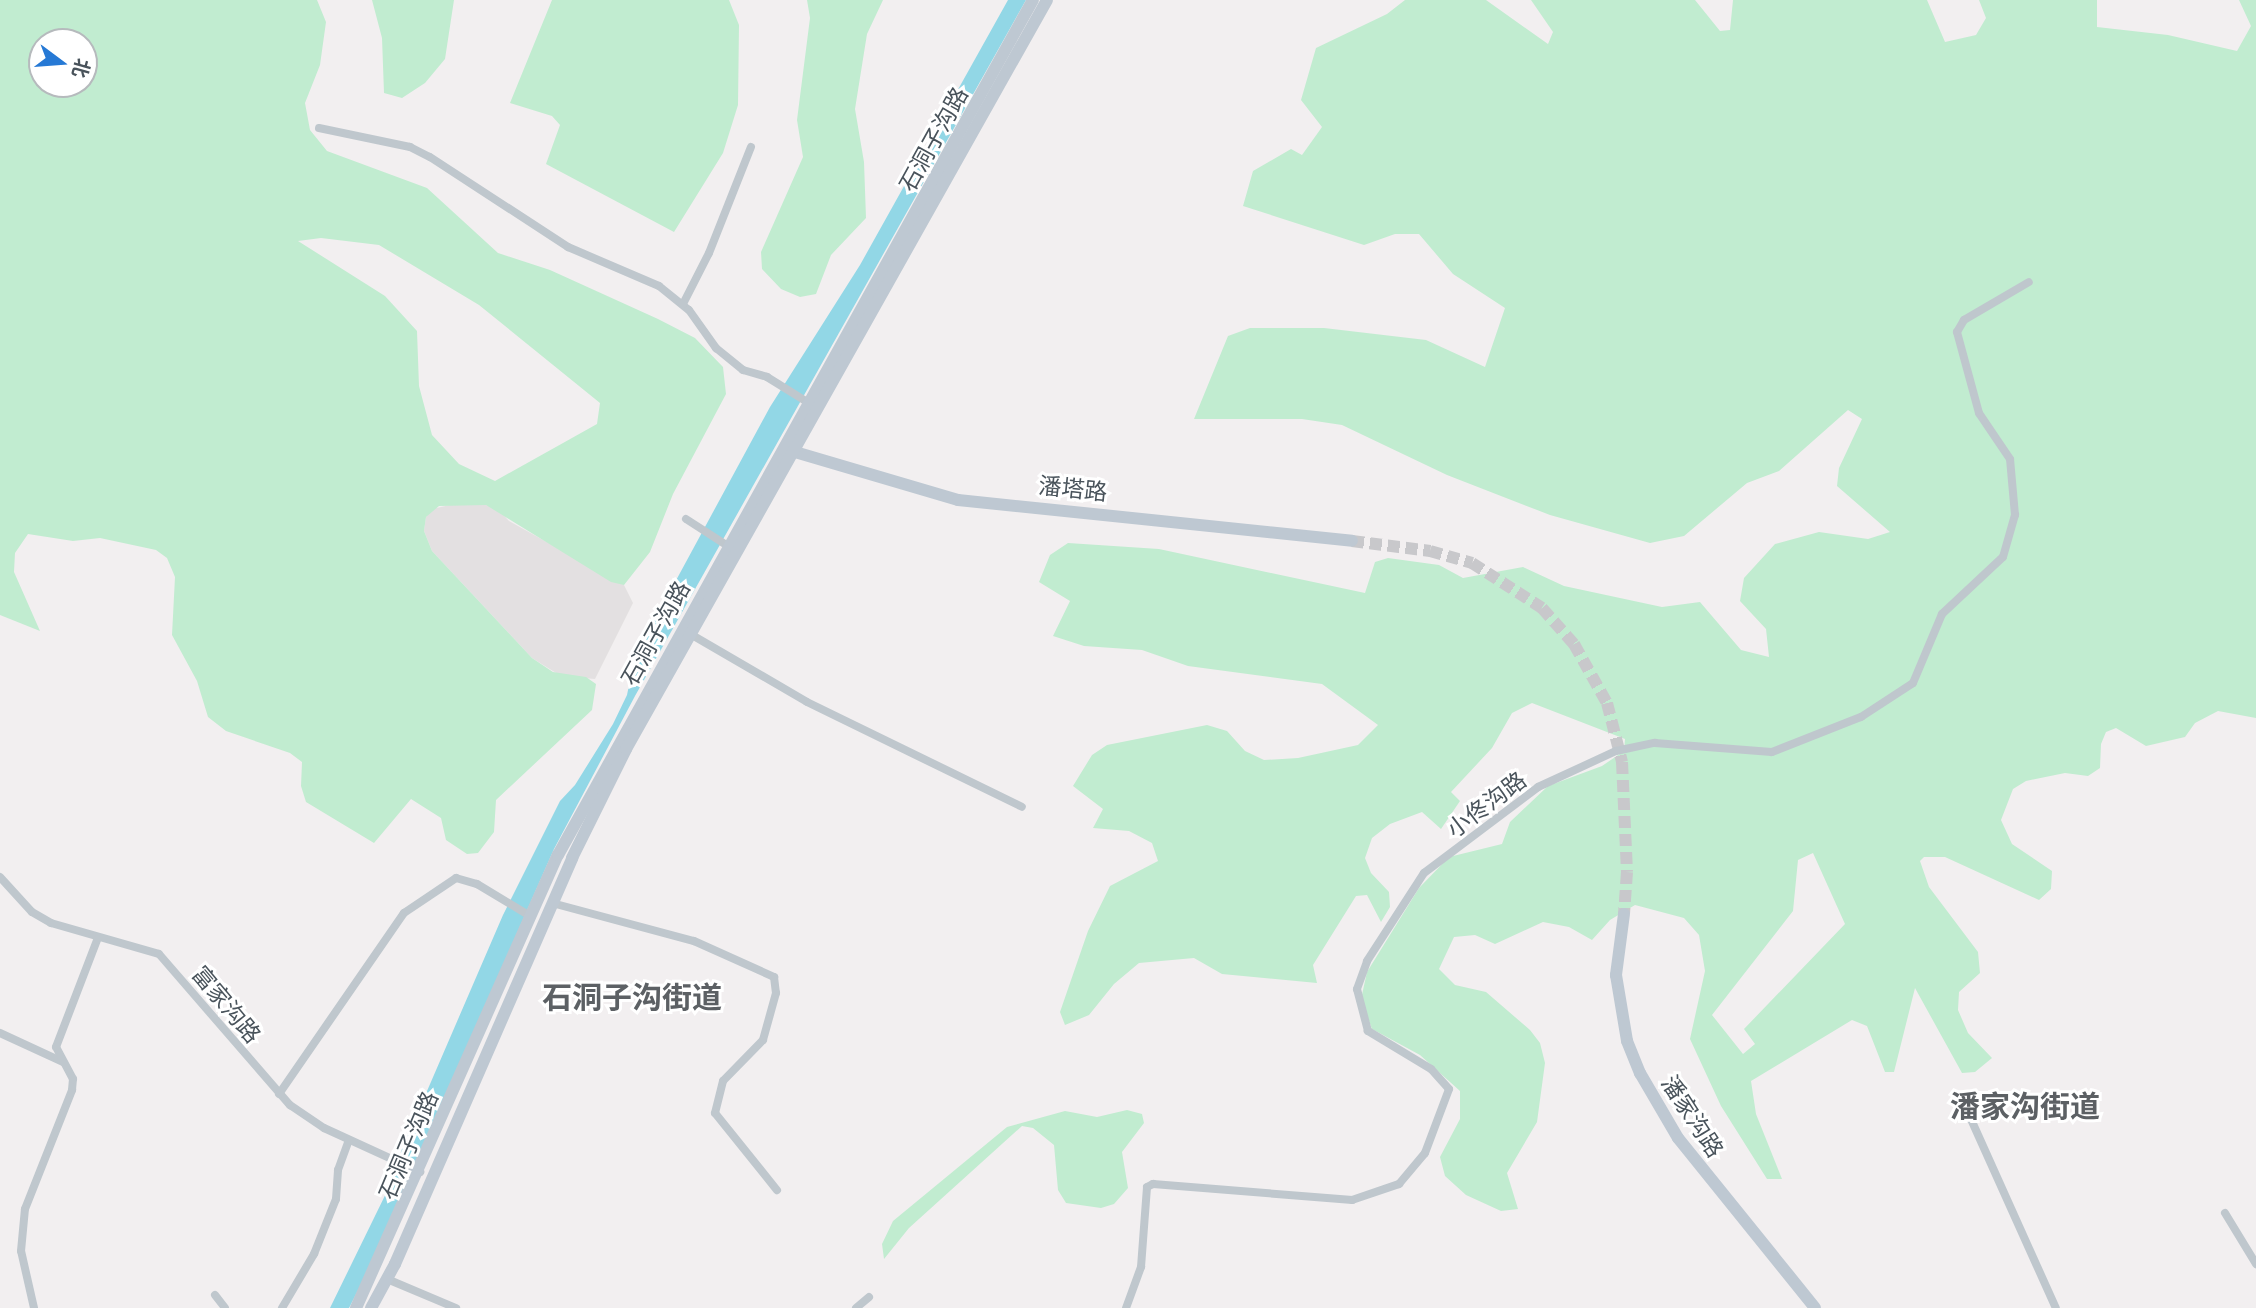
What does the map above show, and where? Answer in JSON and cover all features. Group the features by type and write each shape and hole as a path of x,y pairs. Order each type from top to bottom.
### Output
{"main road":[{"name":"石洞子沟路","path":"356,1308 529,915 618,742 1033,0"},
{"name":"石洞子沟路","path":"371,1308 387,1279 552,903 626,749 796,452 1047,0"},
{"name":"潘塔路","path":"796,452 958,500 1352,541"},
{"name":"潘家沟路","path":"1624,914 1616,975 1627,1041 1640,1073 1678,1138 1815,1308"}],"street":[{"path":"319,128 410,147 430,157 568,247 659,286 683,304 716,348 743,370 781,386 807,402"},
{"path":"683,304 709,253 751,147"},
{"name":"小佟沟路","path":"1126,1308 1140,1267 1147,1186 1163,1184 1352,1200 1399,1184 1425,1153 1449,1089 1431,1069 1368,1031 1357,989 1367,961 1424,873 1538,787 1616,751 1656,743 1772,752 1861,717 1913,683 1942,614 2003,557 2015,515 2010,459 1979,413 1956,332 1964,320 2029,282"},
{"path":"686,519 726,545"},
{"path":"692,635 807,702 1022,807"},
{"name":"富家沟路","path":"0,877 32,912 97,940 159,954 279,1094 324,1128 418,1172"},
{"path":"279,1094 399,918 456,878 477,884 529,915"},
{"path":"552,903 694,941 774,977 776,993 763,1040 723,1081 715,1113 777,1190"},
{"path":"34,1308 21,1251 25,1209 72,1090 73,1079 56,1047 59,1033 97,940"},
{"path":"0,1033 63,1062"},
{"path":"1961,1097 2056,1308"},
{"path":"282,1308 314,1254 336,1199 338,1170 349,1140"},
{"path":"2225,1213 2256,1264"},
{"path":"387,1279 456,1308"},
{"path":"215,1295 225,1308"},
{"path":"856,1308 869,1297"}],"shaded area":[{"path":"450,505 486,505 499,510 509,521 624,585 633,603 595,679 561,676 532,658 432,551 424,531 426,517 432,509"}],"green space":[{"path":"0,0 317,0 326,22 320,65 305,103 310,130 327,151 427,188 498,253 550,270 658,319 695,338 723,367 726,394 673,494 650,552 624,585 611,582 486,505 439,506 426,517 424,531 432,551 532,658 553,672 586,677 596,684 592,710 496,800 494,832 478,853 467,854 446,840 441,818 411,799 374,843 306,802 301,786 302,762 290,753 226,731 208,717 197,681 172,635 175,577 167,558 156,550 100,538 73,541 28,534 15,553 14,572 40,631 0,615","holes":["321,238 379,245 479,305 600,403 597,424 495,481 459,464 432,435 419,386 417,331 385,296 298,241"]},
{"path":"372,0 454,0 445,59 425,83 402,98 384,93 382,38"},
{"path":"552,0 729,0 739,25 738,105 723,153 674,232 546,164 560,125 552,116 510,103"},
{"path":"807,0 883,0 867,34 855,109 864,162 866,218 831,255 816,294 800,297 781,289 762,269 761,252 803,157 797,120 810,18"},
{"path":"1405,0 1486,0 1548,44 1553,32 1531,0 1695,0 1720,31 1730,30 1733,0 1927,0 1945,42 1976,35 1986,18 1979,0 2097,0 2097,27 2168,35 2237,51 2251,26 2239,0 2256,0 2256,718 2218,711 2195,723 2185,737 2146,746 2116,728 2106,732 2101,744 2100,768 2088,776 2065,773 2026,781 2013,789 2001,820 2012,844 2052,871 2051,889 2039,900 1945,857 1924,857 1920,861 1929,887 1978,952 1980,973 1959,992 1958,1010 1968,1033 1992,1058 1975,1072 1962,1073 1915,988 1894,1072 1885,1072 1867,1026 1852,1020 1751,1081 1756,1114 1782,1179 1767,1179 1721,1106 1690,1039 1705,971 1699,935 1684,918 1635,905 1610,920 1592,940 1569,927 1543,922 1495,944 1475,935 1454,937 1439,969 1455,985 1486,992 1530,1030 1540,1043 1545,1063 1537,1122 1507,1173 1518,1209 1501,1211 1466,1195 1445,1176 1440,1157 1460,1119 1460,1091 1420,1055 1372,1029 1361,999 1367,972 1419,888 1449,857 1502,844 1510,822 1548,786 1602,766 1624,751 1625,739 1532,703 1512,713 1492,748 1451,792 1460,801 1441,829 1422,812 1390,824 1372,838 1365,858 1371,873 1389,892 1390,907 1381,922 1367,895 1356,896 1313,965 1317,983 1222,974 1194,958 1139,963 1114,984 1089,1015 1065,1025 1060,1012 1088,931 1110,886 1158,861 1152,843 1129,831 1093,828 1103,809 1073,786 1092,755 1107,745 1207,725 1227,731 1245,751 1264,760 1298,758 1358,745 1378,725 1322,684 1188,666 1142,650 1084,646 1053,636 1070,601 1039,582 1050,555 1068,543 1159,549 1365,593 1375,562 1388,558 1439,565 1463,578 1523,567 1564,586 1662,607 1700,602 1741,650 1769,657 1766,629 1740,601 1744,578 1775,544 1819,532 1868,539 1890,532 1837,486 1839,468 1862,419 1848,410 1779,471 1747,483 1684,536 1650,543 1550,515 1447,475 1342,425 1302,419 1194,419 1228,336 1250,328 1324,328 1426,340 1485,367 1505,308 1453,274 1419,234 1395,234 1364,245 1243,206 1253,171 1291,149 1302,155 1322,127 1301,100 1316,48 1387,14","holes":["1813,853 1845,924 1744,1029 1755,1044 1743,1054 1712,1015 1793,911 1798,860"]},
{"path":"1127,1110 1142,1114 1144,1123 1122,1152 1128,1188 1114,1204 1101,1208 1066,1203 1058,1190 1054,1145 1033,1128 1022,1126 909,1228 884,1259 882,1244 893,1221 1007,1127 1065,1111 1097,1117"}],"water":[{"path":"1008,0 1026,0 635,696 554,849 372,1263 349,1308 330,1308 396,1173 402,1149 503,915 560,801 575,785 613,724 627,695 635,656 770,407 860,265"}],"tunnel":[{"path":"1352,541 1430,551 1472,563 1542,608 1574,644 1607,703 1622,762 1627,872 1624,914"}],"district":[{"name":"石洞子沟街道","path":"632,996"},
{"name":"潘家沟街道","path":"2025,1105"}]}
